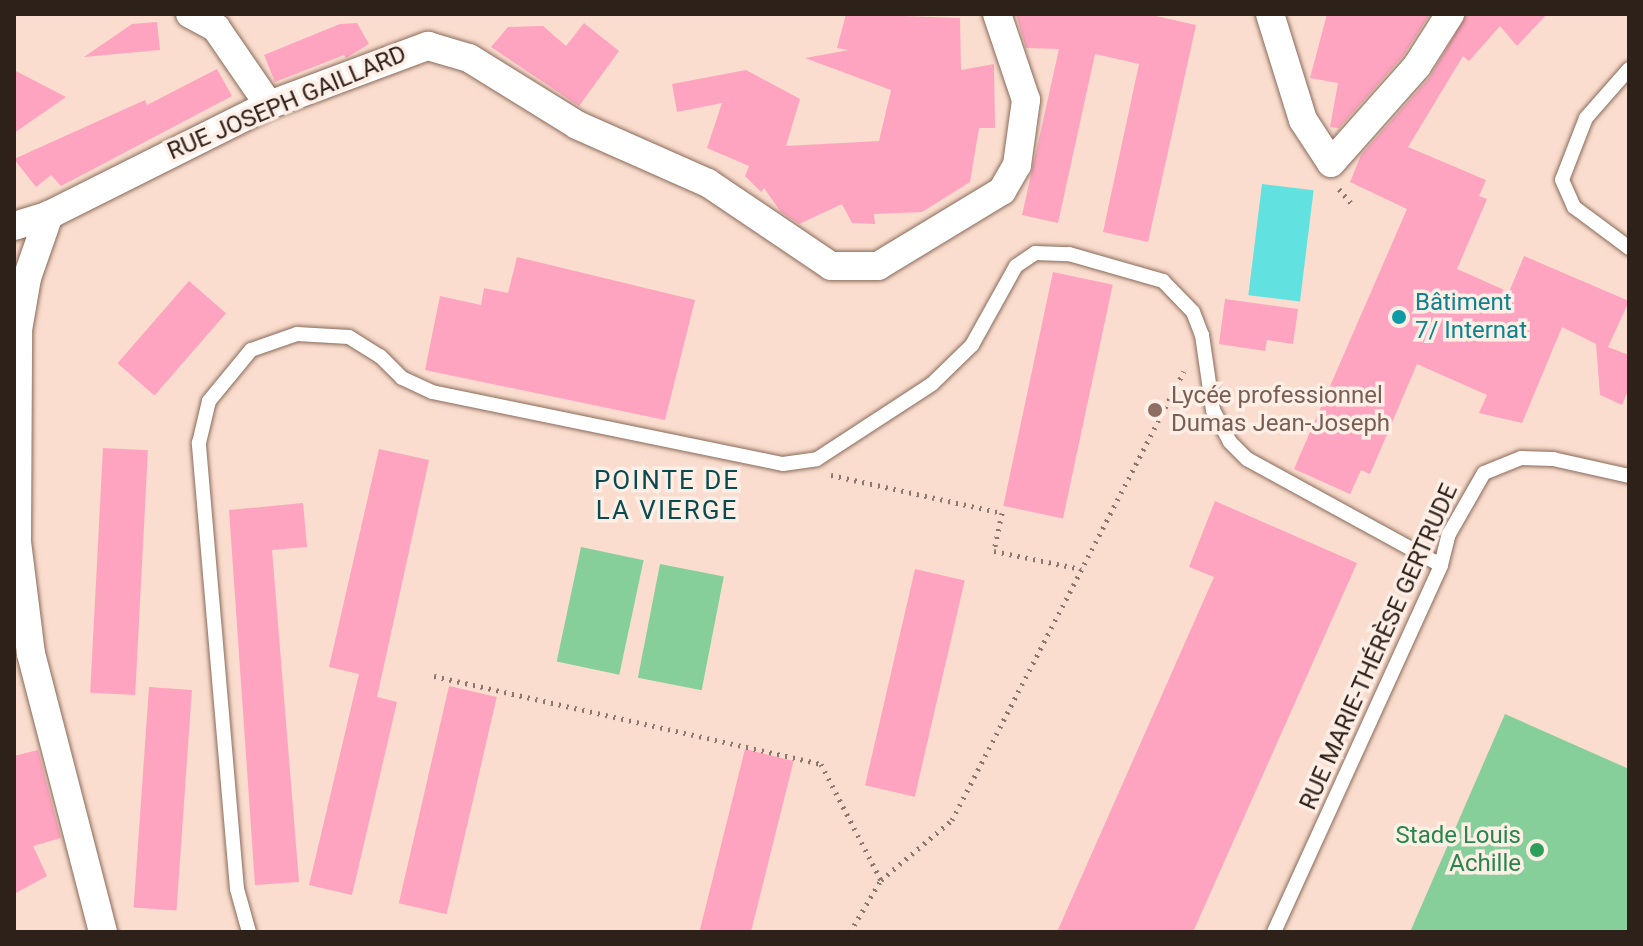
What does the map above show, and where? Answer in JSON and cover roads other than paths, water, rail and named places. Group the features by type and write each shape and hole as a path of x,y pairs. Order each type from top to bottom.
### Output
{"street":[{"path":"190,14 216,28 269,105"},
{"name":"RUE JOSEPH GAILLARD","path":"14,226 49,215 269,105 414,48 447,49 577,125 708,183 811,256 831,266 878,266 1002,191 1017,165 1026,100 997,14"},
{"path":"1270,14 1303,120 1331,163 1417,66 1450,14"},
{"path":"49,215 27,278 18,330 17,542 31,654 103,932"}],"lane":[{"path":"1629,69 1586,118 1562,180 1574,207 1629,248"},
{"path":"249,932 236,874 199,443 209,401 251,350 297,334 349,337 380,356 402,378 432,392 783,464 817,459 932,384 972,345 1016,266 1035,253 1069,254 1163,281 1193,312 1202,335 1213,410 1230,442 1247,459 1441,565"},
{"name":"RUE MARIE-THÉRÈSE GERTRUDE","path":"1274,932 1441,565 1449,534 1484,473 1521,458 1553,459 1629,476"}],"water":[{"path":"1262,184 1314,190 1300,302 1248,295"}],"place":[{"name":"Bâtiment 7/ Internat","path":"1399,317"},
{"name":"Lycée professionnel Dumas Jean-Joseph","path":"1155,410"},
{"name":"Stade Louis Achille","path":"1537,850"}],"district":[{"name":"POINTE DE LA VIERGE","path":"667,496"}]}
